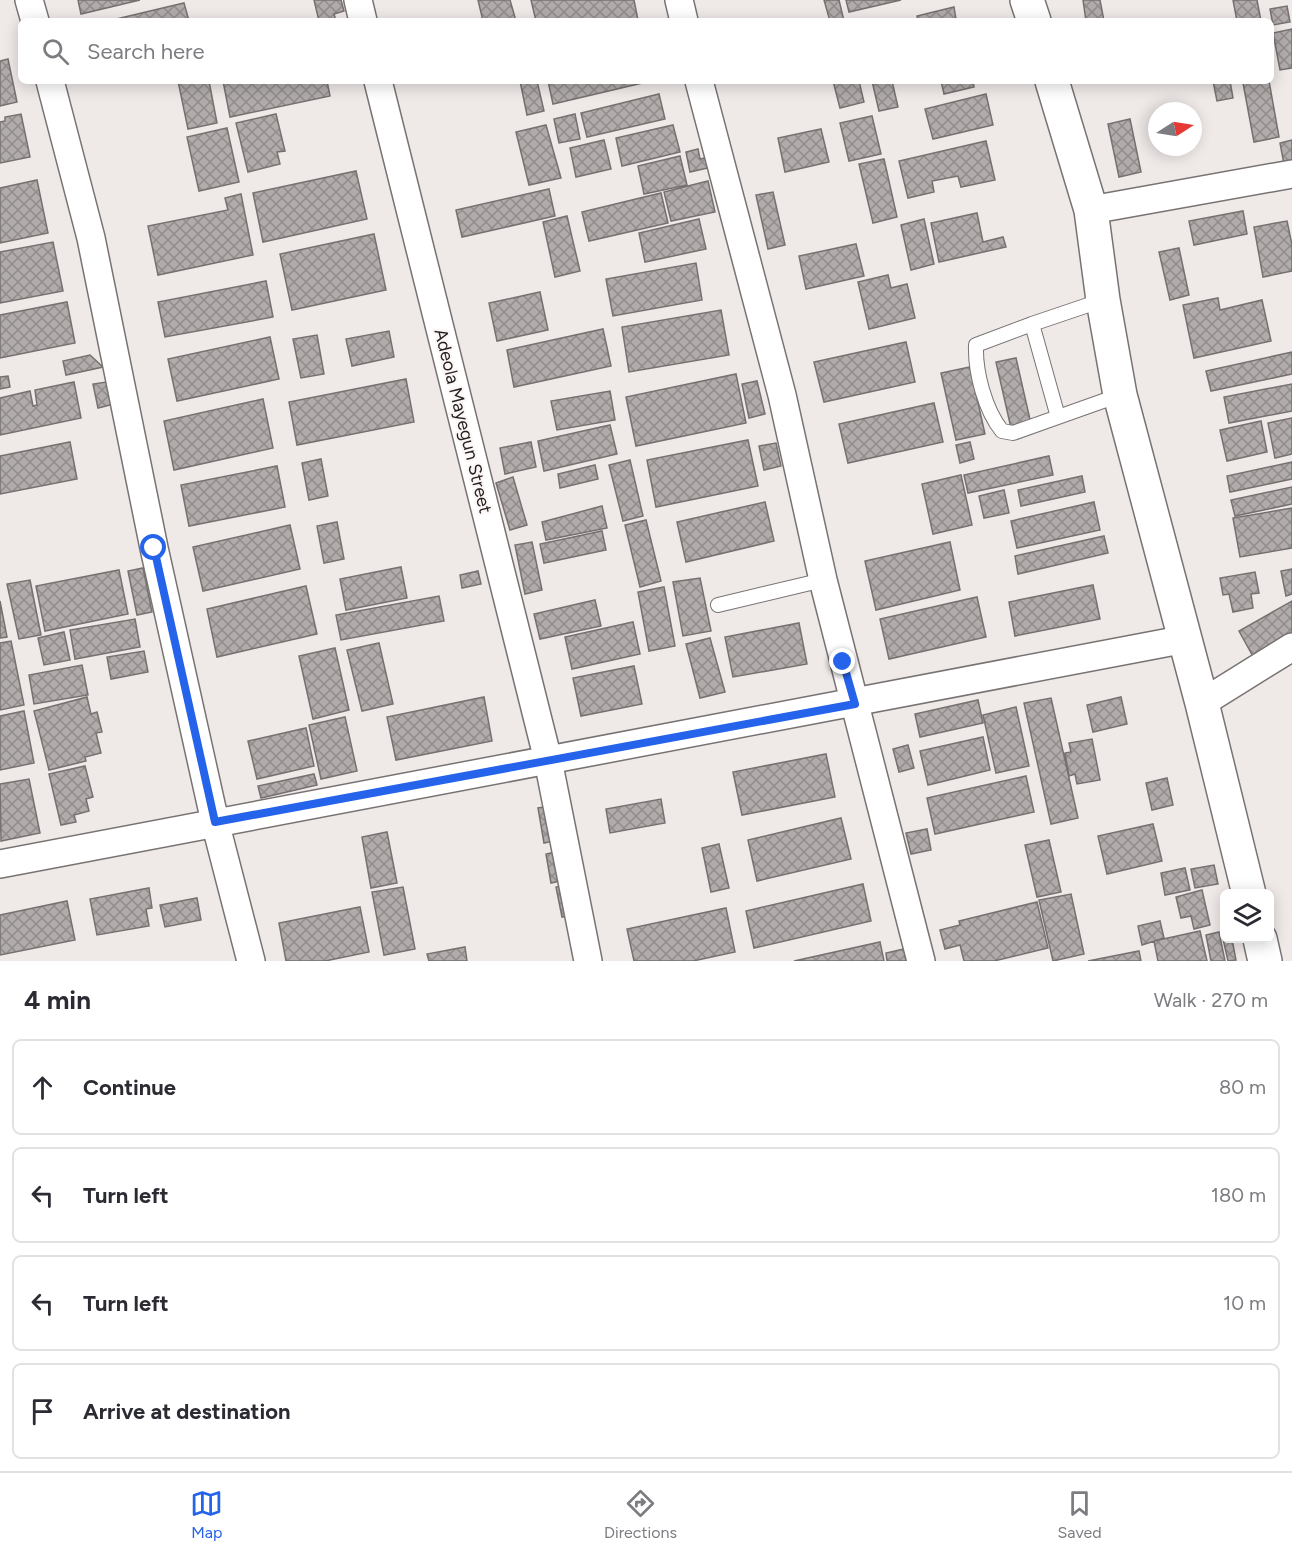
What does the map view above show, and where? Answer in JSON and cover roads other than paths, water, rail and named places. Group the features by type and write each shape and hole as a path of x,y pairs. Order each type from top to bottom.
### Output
{"street":[{"path":"29,0 34,18"},
{"path":"358,0 362,18"},
{"path":"679,0 683,18"},
{"path":"1028,0 1033,18"},
{"path":"51,84 91,238 154,548 215,822 251,961"},
{"name":"Adeola Mayegun Street","path":"379,84 548,760 588,961"},
{"path":"700,84 782,395 823,580 921,961"},
{"path":"1053,84 1091,210 1103,300 1120,395 1186,639 1248,889"},
{"path":"1091,210 1292,174"},
{"path":"0,864 855,704 1186,639"},
{"path":"1202,703 1292,647"},
{"path":"1261,943 1265,961"}],"lane":[{"path":"1103,300 976,345 976,357 992,418 1002,431 1013,433 1120,395"},
{"path":"1032,324 1058,417"},
{"path":"718,605 823,580"}]}
